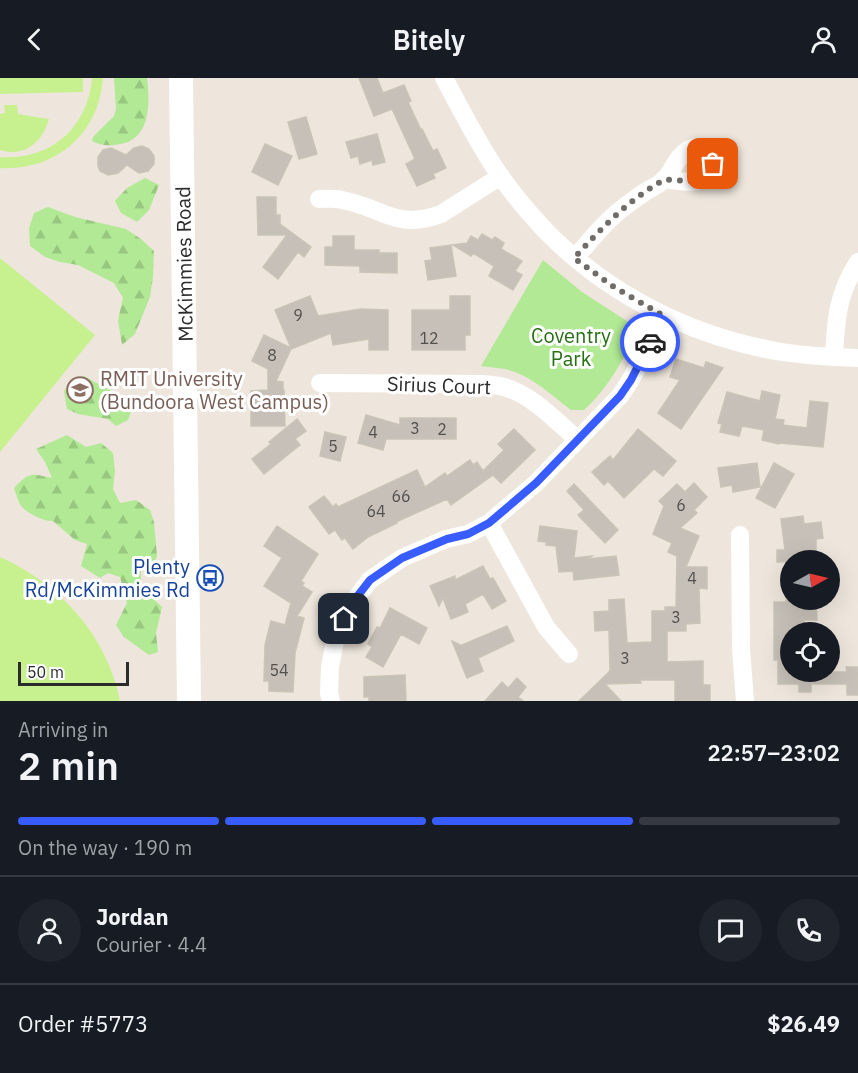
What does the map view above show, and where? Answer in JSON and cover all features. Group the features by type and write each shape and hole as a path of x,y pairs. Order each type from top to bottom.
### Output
{"main road":[{"name":"McKimmies Road","path":"181,78 189,701"}],"street":[{"path":"444,78 482,146 501,176 523,204 546,231 574,258 614,287 662,315 703,332 744,344 775,351 858,358"},
{"path":"319,199 341,199 389,217 415,221 441,214 501,176"},
{"path":"574,258 617,213 664,179"},
{"path":"834,357 841,296 858,262"},
{"path":"331,701 330,667 335,641 356,598 370,580 402,558 447,539 468,534 489,523 536,483 613,403 631,380 662,315"},
{"name":"Sirius Court","path":"320,383 499,386 510,389 536,404 577,439"},
{"path":"489,523 546,627 569,654"},
{"path":"740,535 741,649 745,701"}],"green space":[{"path":"0,78 83,78 83,92 0,94"},
{"path":"92,78 103,78 100,98 93,116 71,145 56,156 39,163 0,168 0,157 18,157 35,153 63,138 83,112"},
{"path":"114,78 147,78 148,109 143,128 138,135 130,141 117,145 102,145 92,141 93,137 114,116 116,109"},
{"path":"4,105 17,105 18,114 49,119 37,141 25,150 9,152 0,150 0,114 5,113"},
{"path":"145,178 159,185 149,210 137,222 121,213 115,201 127,188"},
{"path":"48,207 75,217 126,229 154,251 150,297 135,334 122,345 118,320 123,298 114,283 78,265 45,257 30,246 29,228 34,213"},
{"path":"0,258 95,335 0,452"},
{"name":"Coventry Park","path":"543,260 582,292 630,323 634,337 613,376 584,410 571,410 540,386 514,372 481,366"},
{"path":"84,376 113,392 131,411 128,420 116,426 108,419 78,414 67,409 64,391 71,380"},
{"path":"67,435 86,447 101,443 113,453 115,471 113,489 120,503 136,500 150,510 154,522 157,556 152,568 141,571 141,584 162,607 156,633 158,652 149,655 124,637 116,625 127,603 120,577 108,573 100,578 81,566 87,544 75,540 53,521 42,519 29,512 18,500 14,488 27,476 52,478 36,449"},
{"path":"0,557 22,568 42,582 78,614 104,654 114,677 120,701 0,701"}],"building":[{"path":"359,78 377,78 383,93 404,85 411,101 408,102 421,130 433,151 437,149 446,168 433,174 435,178 417,186 406,164 415,159 392,109 374,116"},
{"path":"306,117 317,154 299,159 288,122"},
{"path":"377,134 385,162 373,165 372,160 360,164 358,156 351,158 346,142"},
{"path":"265,144 292,156 278,185 252,172"},
{"path":"142,146 149,149 154,156 154,164 148,171 139,173 127,165 118,173 108,175 100,171 98,157 103,150 111,148 126,155 134,148"},
{"path":"257,197 276,197 276,215 280,215 280,224 311,247 304,257 298,252 278,279 263,267 287,235 258,235"},
{"path":"482,234 492,240 495,237 504,243 501,249 522,261 515,271 522,275 513,290 489,276 494,266 473,253 471,256 453,245 467,243 471,236 478,240"},
{"path":"333,236 354,236 354,250 397,253 397,273 360,272 360,266 325,265 325,247 333,247"},
{"path":"451,245 456,276 428,280 425,261 432,260 430,248"},
{"path":"310,296 318,316 361,309 388,310 388,350 369,350 369,339 333,345 331,333 291,349 276,381 283,382 285,426 251,426 251,391 268,390 268,369 252,361 264,335 291,348 275,310"},
{"path":"450,296 470,296 470,335 465,335 465,350 412,350 412,310 450,310"},
{"path":"676,359 704,368 706,362 723,368 681,429 658,413 680,380 670,377"},
{"path":"762,391 780,395 775,419 784,420 783,425 807,428 810,401 828,403 823,447 779,444 762,440 764,430 742,426 739,436 720,432 722,424 718,423 727,392 760,401"},
{"path":"366,415 400,425 400,418 456,418 456,439 386,439 383,450 358,443"},
{"path":"297,419 306,431 295,439 300,445 264,474 252,459"},
{"path":"514,429 535,450 501,483 493,475 451,505 447,499 396,522 368,537 353,549 335,530 329,534 309,507 324,496 333,507 336,504 338,507 417,470 425,487 445,473 447,476 470,460 473,465 477,462 483,471 504,450 498,444"},
{"path":"638,429 676,461 663,476 654,469 624,498 608,481 604,485 592,472 610,456 613,460"},
{"path":"325,432 346,437 340,461 320,456"},
{"path":"757,463 760,487 733,492 732,485 721,487 718,468"},
{"path":"774,463 794,474 775,508 756,498"},
{"path":"694,483 707,497 694,510 697,513 680,528 699,536 686,567 707,567 707,589 699,588 700,623 686,624 686,631 667,631 667,662 703,661 703,685 710,685 710,701 675,701 675,680 640,680 641,683 605,684 621,701 579,701 610,671 609,630 595,631 594,612 609,611 609,600 624,599 627,643 652,642 652,611 665,611 665,607 676,607 677,556 668,552 672,543 653,534 664,506 659,501 677,484 685,492"},
{"path":"574,484 618,530 605,543 578,515 584,510 567,491"},
{"path":"803,516 804,524 821,522 823,538 816,539 816,550 785,550 781,519"},
{"path":"277,526 318,554 301,581 304,583 302,586 312,592 297,616 304,618 295,653 293,692 269,691 269,681 264,681 265,645 271,621 285,625 291,603 264,586 282,558 264,546"},
{"path":"540,526 577,531 574,558 616,556 619,575 574,580 573,571 559,572 556,546 538,541"},
{"path":"777,550 780,550 780,562 777,562"},
{"path":"483,566 506,601 492,609 483,594 465,604 468,612 451,619 443,598 439,606 430,586 455,576 455,580"},
{"path":"774,602 780,602 780,610 816,610 817,620 780,622 780,682 840,682 840,672 847,672 846,667 858,667 858,695 847,695 847,684 811,684 811,692 799,692 799,684 778,684 778,660 774,660"},
{"path":"390,608 427,628 419,644 401,634 383,667 366,657 372,647 368,644 377,627 380,628"},
{"path":"507,626 514,641 478,658 483,671 467,678 452,641 462,646"},
{"path":"405,675 406,701 369,701 369,697 364,697 364,677"},
{"path":"517,678 526,687 518,697 523,701 485,701 502,682 508,688"}],"way so far":[{"path":"650,342 662,315 614,287 574,258 601,228 635,198 664,179 695,181 703,179 712,170 713,164"}],"place":[{"name":"RMIT University (Bundoora West Campus)","path":"80,390"},
{"name":"Plenty Rd/McKimmies Rd","path":"210,578"}],"route":[{"path":"344,619 370,580 402,558 447,539 468,534 489,523 536,483 620,396 641,362 650,342"}]}
